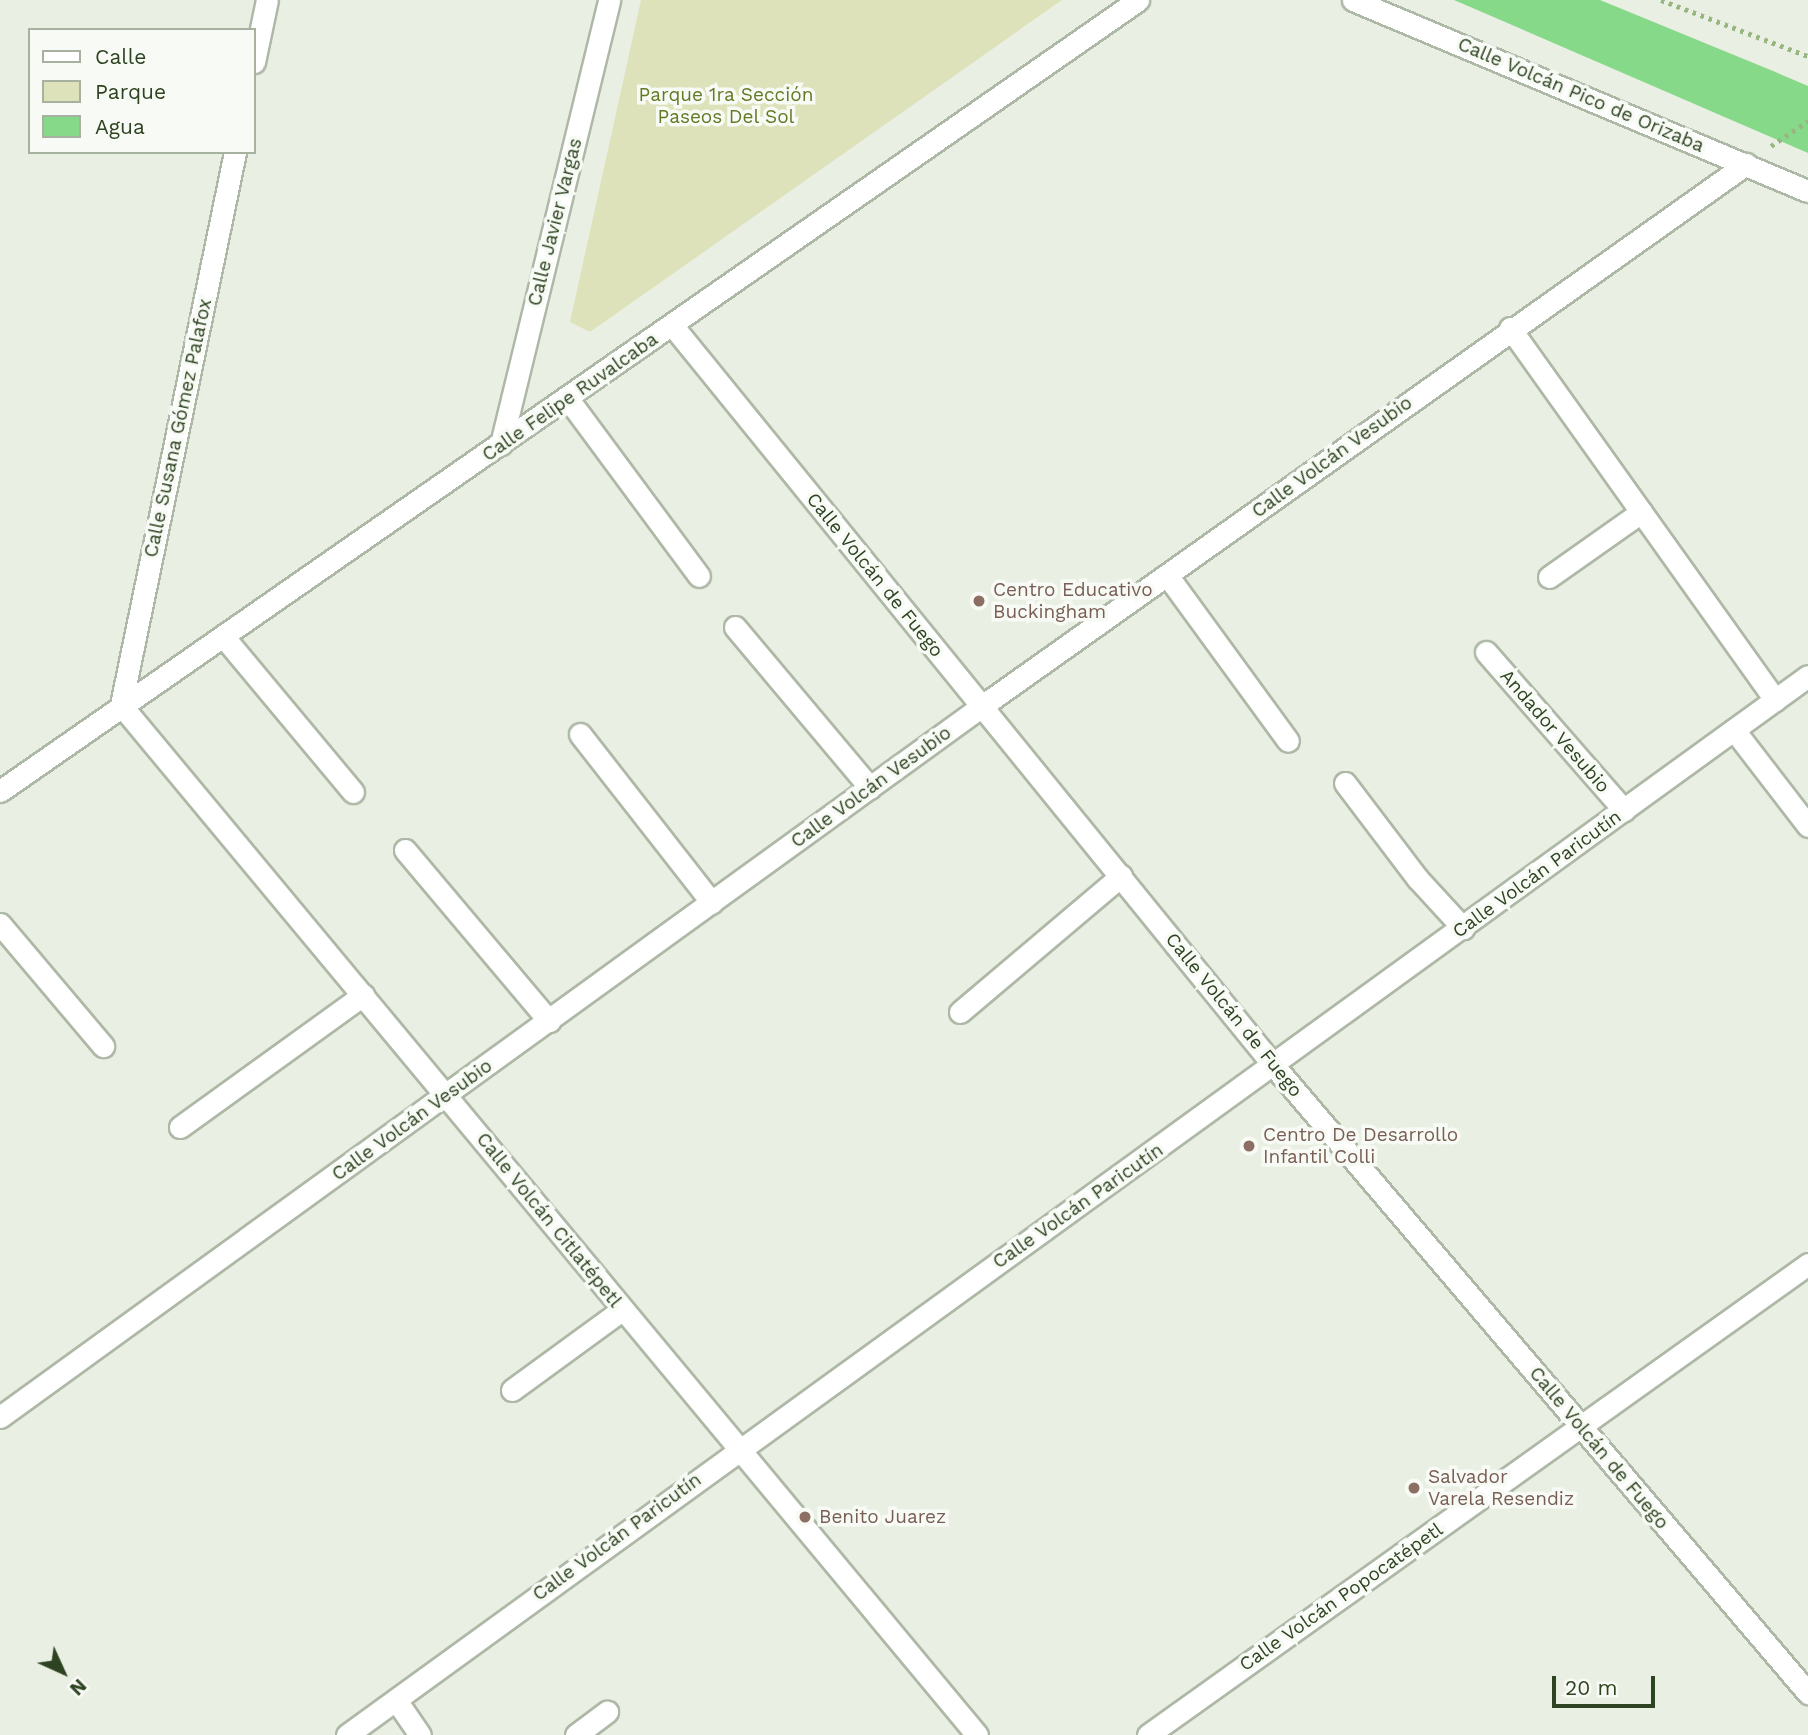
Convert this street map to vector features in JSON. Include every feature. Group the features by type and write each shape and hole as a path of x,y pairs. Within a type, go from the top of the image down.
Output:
{"street":[{"path":"256,52 267,0"},
{"name":"Calle Javier Vargas","path":"501,444 609,0"},
{"name":"Calle Felipe Ruvalcaba","path":"0,791 568,399 1138,0"},
{"name":"Calle Volcán Pico de Orizaba","path":"1353,0 1754,159 1808,191"},
{"name":"Calle Susana Gómez Palafox","path":"121,705 235,154"},
{"name":"Calle Volcán Vesubio","path":"0,1417 982,706 1510,328 1754,159"},
{"name":"Calle Volcán de Fuego","path":"672,326 1274,1066 1808,1693"},
{"path":"1510,328 1775,700"},
{"path":"568,399 699,576"},
{"path":"1549,577 1641,512"},
{"path":"1167,575 1288,741"},
{"path":"735,627 870,788"},
{"path":"223,636 353,792"},
{"name":"Andador Vesubio","path":"1486,652 1625,810"},
{"name":"Calle Volcán Paricutín","path":"347,1735 738,1448 1274,1066 1808,676"},
{"name":"Calle Volcán Citlatépetl","path":"121,705 977,1735"},
{"path":"1734,730 1808,826"},
{"path":"580,734 712,903"},
{"path":"1345,783 1418,879 1463,928"},
{"path":"405,850 549,1021"},
{"path":"960,1012 1121,876"},
{"path":"0,924 103,1046"},
{"path":"180,1127 363,995"},
{"name":"Calle Volcán Popocatépetl","path":"1148,1735 1808,1264"},
{"path":"512,1390 623,1309"},
{"path":"396,1700 420,1735"},
{"path":"576,1735 607,1712"}],"path":[{"path":"1661,0 1808,55"},
{"path":"1754,159 1808,121"}],"green space":[{"name":"Parque 1ra Sección Paseos Del Sol","path":"641,0 1062,0 590,332 570,322"}],"water":[{"path":"1454,0 1600,0 1808,86 1808,153"}],"place":[{"name":"Centro Educativo Buckingham","path":"979,601"},
{"name":"Centro De Desarrollo Infantil Colli","path":"1249,1146"},
{"name":"Salvador Varela Resendiz","path":"1414,1488"},
{"name":"Benito Juarez","path":"805,1517"}]}
